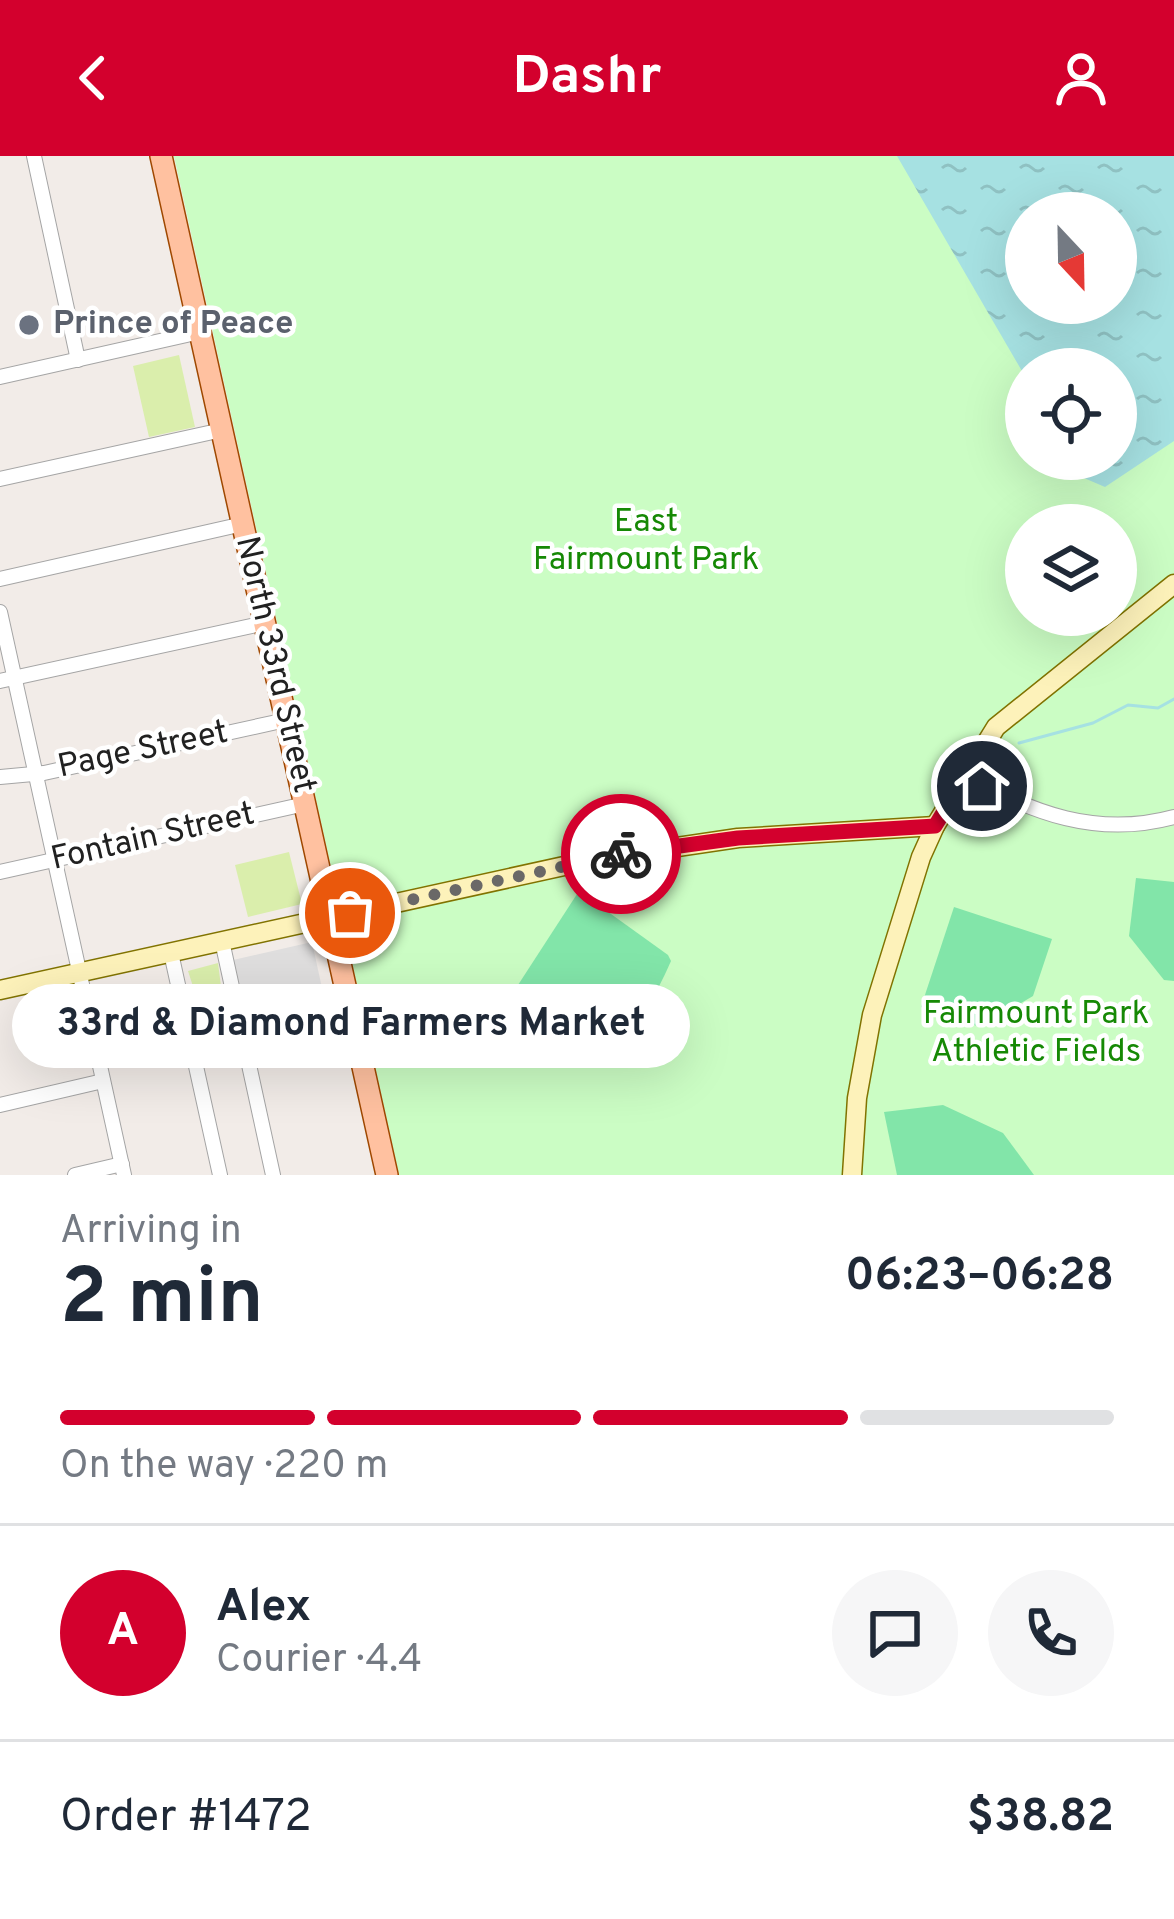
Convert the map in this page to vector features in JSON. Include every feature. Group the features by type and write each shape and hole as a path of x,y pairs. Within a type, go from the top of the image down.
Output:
{"main road":[{"name":"North 33rd Street","path":"161,156 387,1175"}],"street":[{"path":"34,156 78,360"},
{"path":"0,377 200,332"},
{"path":"0,479 222,430"},
{"path":"0,579 243,524"},
{"path":"852,1175 857,1098 872,1015 935,826 996,727 1174,584"},
{"path":"0,613 7,679 35,772 123,1170 74,1175"},
{"path":"7,679 265,622"},
{"name":"Page Street","path":"0,777 286,720"},
{"path":"966,776 1033,810 1094,825 1126,827 1174,817"},
{"name":"Fontain Street","path":"0,872 305,804"},
{"path":"0,990 596,859 773,835 935,826"},
{"path":"222,941 273,1175"},
{"path":"171,953 220,1175"},
{"path":"0,1105 103,1081"}],"shaded area":[{"path":"312,942 327,1011 248,1028 233,960"}],"green space":[{"name":"East Fairmount Park","path":"174,156 1174,156 1174,1175 399,1175"},
{"path":"179,355 195,427 149,437 133,366"},
{"path":"289,852 302,904 248,917 235,865"},
{"path":"1136,878 1174,882 1174,981 1164,980 1129,936"},
{"path":"579,891 671,961 639,1019 611,1044 595,1041 520,992 518,985"},
{"path":"954,907 1052,939 1033,996 980,1027 921,1007"},
{"path":"218,963 223,1002 232,1019 198,1027 195,1016 200,1008 188,971"},
{"path":"943,1105 1003,1133 1034,1175 897,1175 884,1112"}],"water":[{"path":"897,156 1174,156 1174,441 1137,466 1137,348 1009,348"},
{"path":"1089,480 1116,480 1105,487"}],"waterway":[{"path":"1019,743 1093,723 1128,705 1158,708 1174,699"}],"way so far":[{"path":"350,913 621,854"}],"place":[{"name":"Prince of Peace","path":"29,325"},
{"name":"33rd & Diamond Farmers Market","path":"350,913"}],"route":[{"path":"621,854 738,838 935,826 966,776 982,786"}],"park label":[{"name":"Fairmount Park Athletic Fields","path":"1036,1034"}]}
